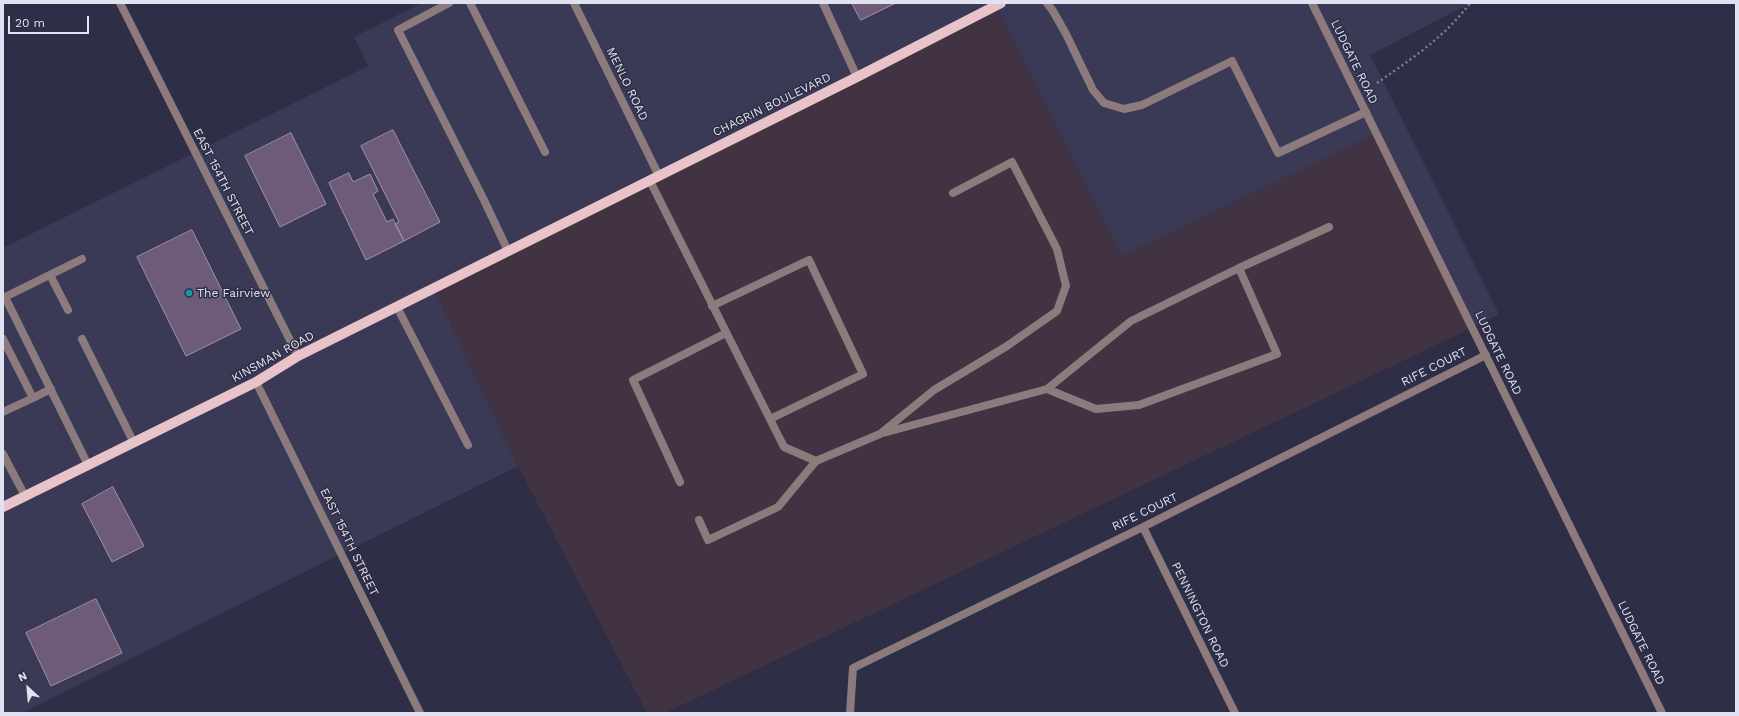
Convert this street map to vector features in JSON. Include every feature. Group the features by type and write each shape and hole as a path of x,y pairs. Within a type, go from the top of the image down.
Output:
{"main road":[{"name":"CHAGRIN BOULEVARD","path":"554,228 858,77 1001,3"},
{"name":"KINSMAN ROAD","path":"3,507 256,382 298,356 554,228"}],"street":[{"name":"EAST 154TH STREET","path":"120,3 298,356"},
{"path":"449,3 398,30 484,200 508,251"},
{"path":"470,3 545,152"},
{"name":"MENLO ROAD","path":"574,3 659,176"},
{"path":"823,3 858,77"},
{"path":"1047,3 1066,34 1093,90 1104,103 1124,109 1142,104 1232,61 1278,153 1366,112"},
{"name":"LUDGATE ROAD","path":"1312,3 1662,713"},
{"path":"880,434 934,390 1007,346 1057,311 1066,286 1057,249 1012,162 953,193"},
{"path":"650,181 784,447 816,461"},
{"path":"699,520 708,540 778,507 816,461 880,434 1047,389 1131,321 1239,268 1328,227"},
{"path":"82,259 5,297 88,465"},
{"path":"712,306 809,260 863,374 770,419"},
{"path":"1047,389 1096,409 1139,405 1277,354 1239,268"},
{"path":"50,275 68,310"},
{"path":"397,306 468,445"},
{"path":"680,482 633,380 726,333"},
{"path":"82,338 134,443"},
{"path":"3,339 33,398"},
{"name":"RIFE COURT","path":"850,713 853,668 1143,527 1486,355"},
{"name":"EAST 154TH STREET","path":"256,382 420,713"},
{"path":"3,412 51,389"},
{"path":"3,454 25,496"},
{"name":"PENNINGTON ROAD","path":"1143,527 1235,713"}],"path":[{"path":"1377,83 1419,53 1461,15 1470,3"}],"shaded area":[{"path":"422,3 1471,3 1370,55 1499,314 1472,328 1376,134 1122,256 996,6 434,289 518,466 22,713 3,713 3,248 368,66 354,37"},
{"path":"996,6 1122,256 1376,134 1472,328 665,713 647,713 518,466 434,289"}],"building":[{"path":"852,3 896,3 861,20"},
{"path":"393,130 440,222 404,241 395,224 399,222 361,146"},
{"path":"291,133 326,204 280,227 245,156"},
{"path":"349,173 353,182 370,174 378,191 373,194 387,222 393,219 404,241 366,260 329,183"},
{"name":"The Fairview","path":"192,230 241,329 186,356 137,257"},
{"path":"113,487 144,546 112,562 82,504"},
{"path":"96,599 122,653 51,686 26,633"}],"place":[{"name":"The Fairview","path":"189,293"}]}
